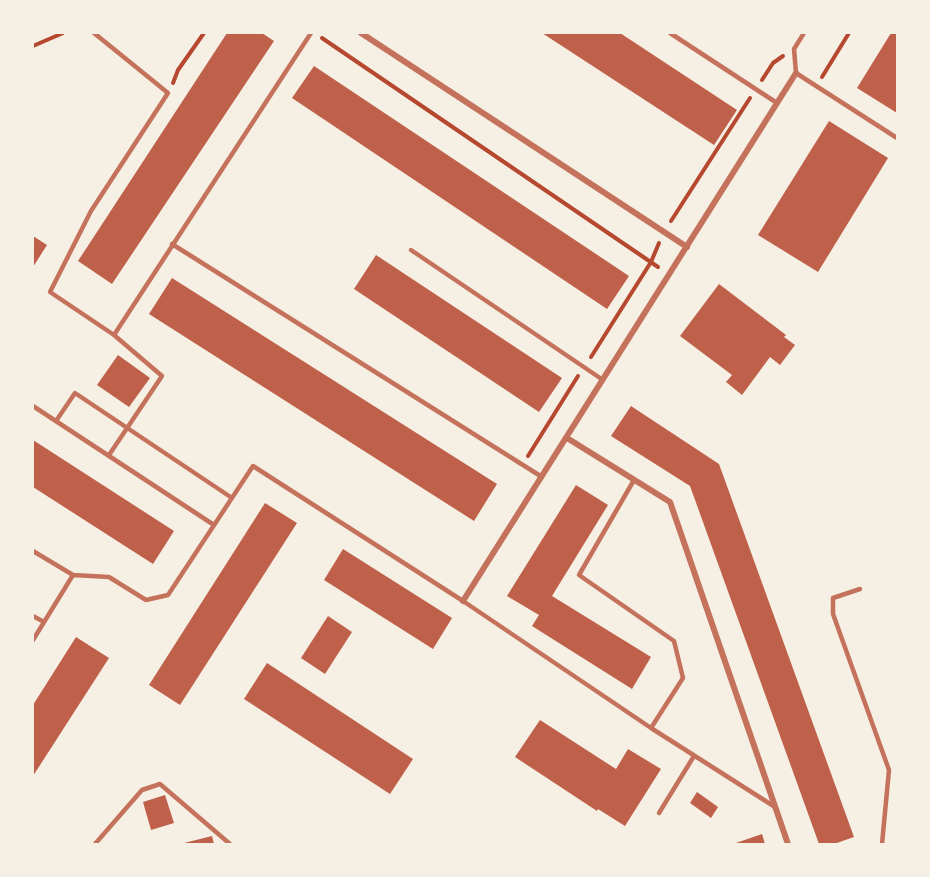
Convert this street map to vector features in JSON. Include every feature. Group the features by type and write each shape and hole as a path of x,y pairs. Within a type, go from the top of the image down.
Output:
{"street":[{"path":"361,33 687,247"},
{"path":"463,601 796,73"},
{"path":"567,438 670,502 788,844"}],"lane":[{"path":"94,33 168,93 91,211 50,292 114,335 162,376 109,455"},
{"path":"114,335 312,33"},
{"path":"670,33 777,103"},
{"path":"804,33 794,49 796,73 897,138"},
{"path":"172,244 542,477"},
{"path":"411,250 603,380"},
{"path":"56,421 75,393 232,498"},
{"path":"33,406 214,525"},
{"path":"33,551 73,575 109,577 146,600 168,595 253,466 463,601 651,728 775,807"},
{"path":"634,480 579,575 674,641 683,678 651,728"},
{"path":"33,640 73,575"},
{"path":"860,589 833,598 833,614 890,770 882,844"},
{"path":"33,616 44,622"},
{"path":"659,813 694,756"},
{"path":"95,844 142,790 160,784 230,844"}],"path":[{"path":"33,46 63,33"},
{"path":"168,93 178,70 204,33"},
{"path":"312,33 669,275"},
{"path":"817,86 849,33"},
{"path":"523,465 651,262 664,232 756,89 773,63 794,49"}],"building":[{"path":"227,33 262,33 274,41 112,284 78,261"},
{"path":"542,33 620,33 737,110 714,145"},
{"path":"891,33 897,33 897,113 857,88"},
{"path":"314,66 629,276 607,309 292,98"},
{"path":"829,121 888,158 818,272 758,235"},
{"path":"33,236 47,245 33,267"},
{"path":"376,255 562,378 539,412 354,289"},
{"path":"172,278 497,484 474,521 149,314"},
{"path":"719,284 786,335 784,337 795,345 780,365 770,357 742,395 726,382 732,375 680,336"},
{"path":"118,355 150,378 129,407 97,385"},
{"path":"631,406 719,464 854,837 834,844 819,844 690,486 611,436"},
{"path":"33,440 174,531 153,564 33,487"},
{"path":"576,485 608,505 552,596 651,657 632,689 532,626 539,615 507,596"},
{"path":"265,503 297,523 180,705 149,685"},
{"path":"343,549 452,618 433,649 324,580"},
{"path":"328,616 352,632 325,674 301,658"},
{"path":"76,637 109,658 33,776 33,705"},
{"path":"267,663 413,759 390,794 244,699"},
{"path":"540,720 616,769 628,749 661,769 625,826 598,809 597,811 515,757"},
{"path":"697,792 718,807 711,818 690,803"},
{"path":"165,795 174,823 151,830 143,802"},
{"path":"762,834 765,844 733,844"},
{"path":"212,836 214,844 184,844 184,843"}]}
